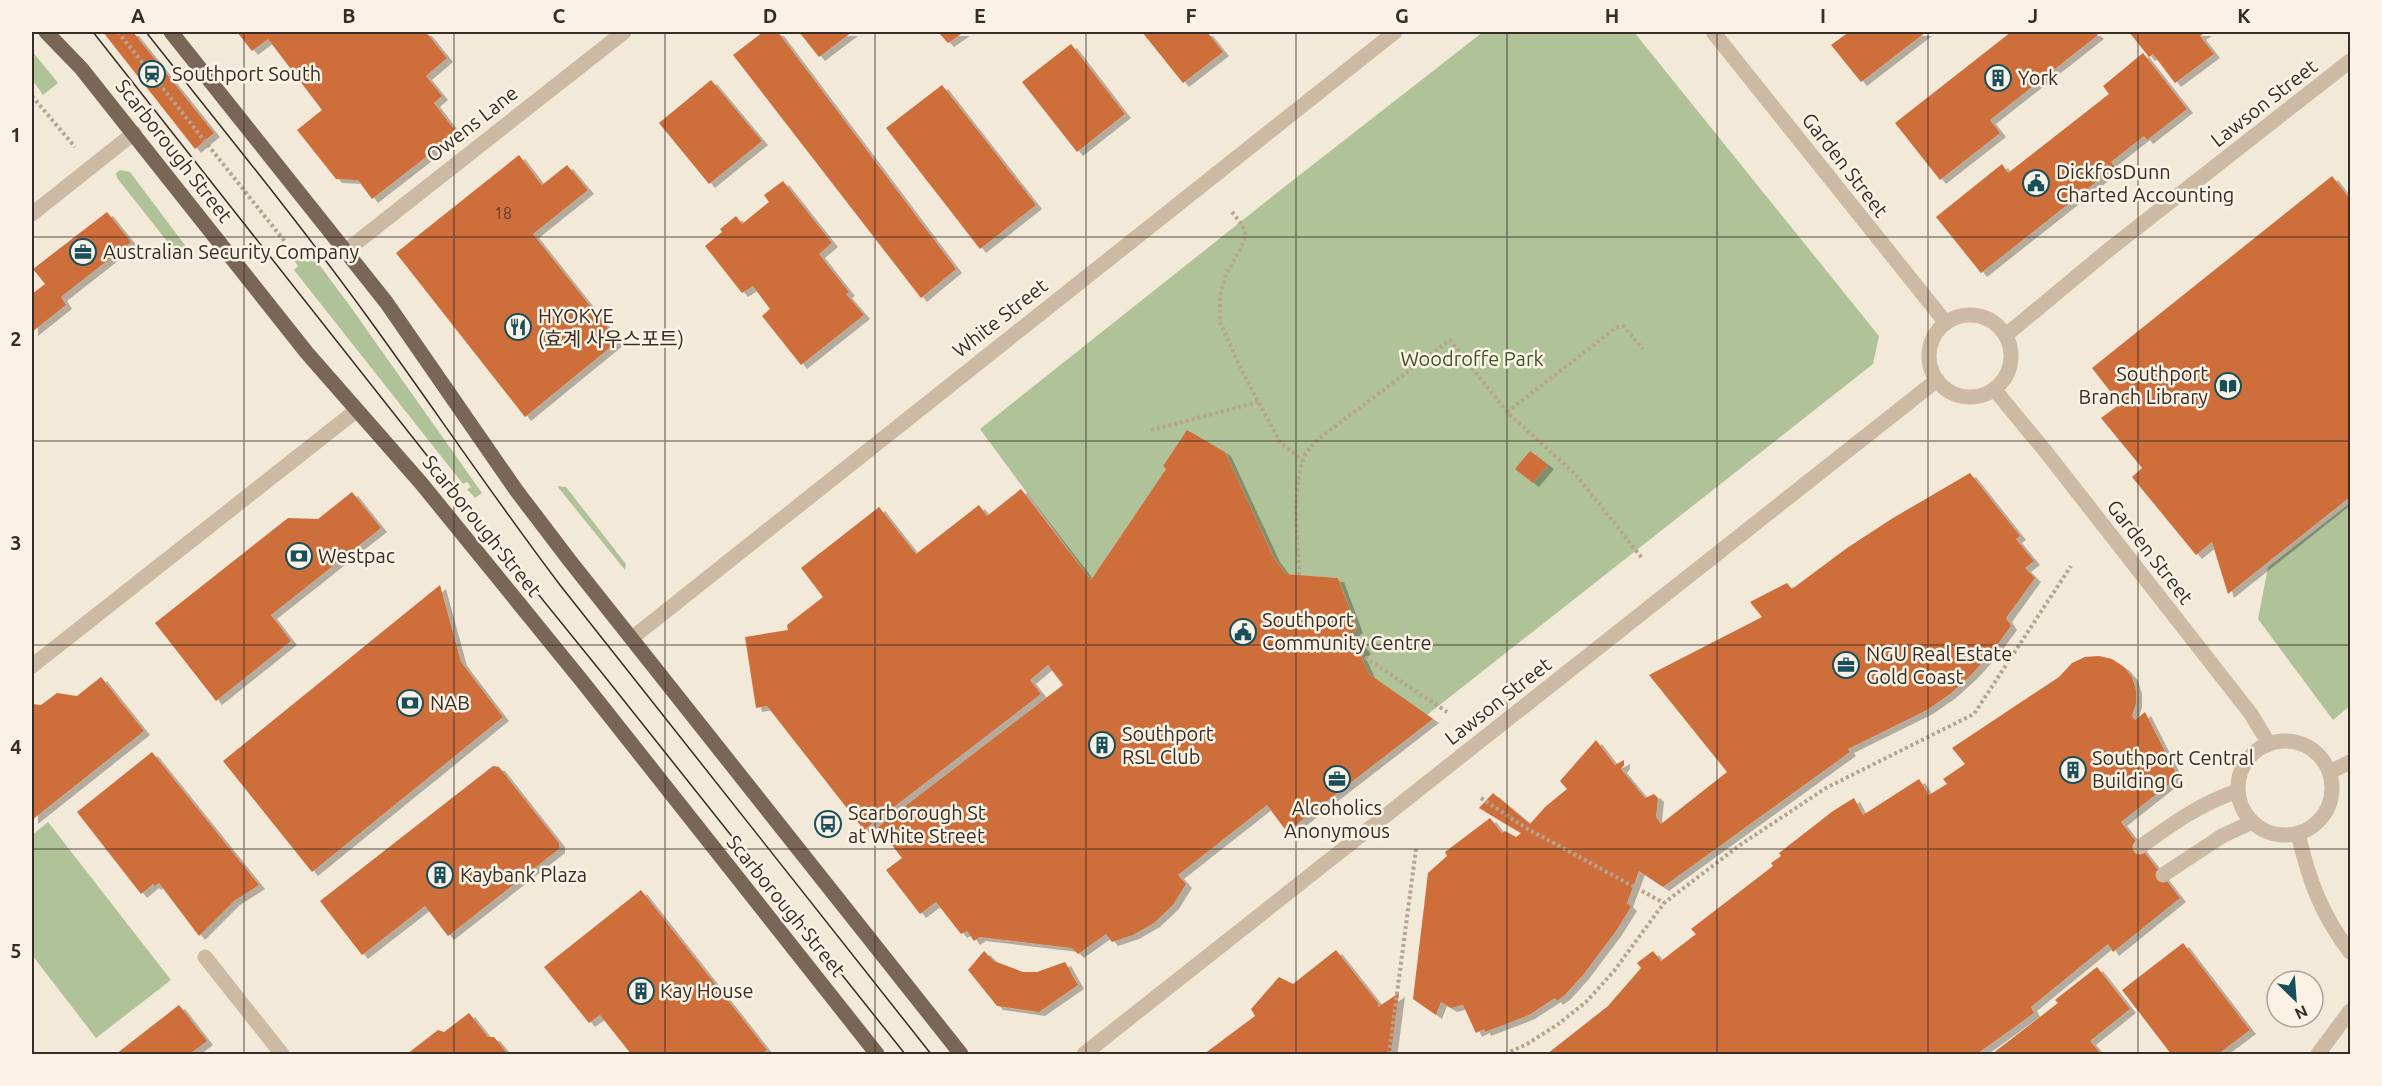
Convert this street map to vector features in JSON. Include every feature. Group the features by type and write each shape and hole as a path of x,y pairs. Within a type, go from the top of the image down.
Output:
{"main road":[{"name":"Scarborough Street","path":"46,32 81,68 307,353 421,483 582,681 877,1054"},
{"path":"171,32 386,302 516,490 961,1054"}],"street":[{"name":"Owens Lane","path":"346,250 624,32"},
{"name":"White Street","path":"632,638 1395,32"},
{"name":"Garden Street","path":"1713,32 1946,323"},
{"name":"Lawson Street","path":"2006,335 2106,252 2350,61"},
{"path":"32,214 134,133"},
{"path":"1972,314 1985,317 1997,324 2006,335 2011,346 2010,364 2003,381 1994,389 1982,395 1964,396 1946,389 1937,380 1931,369 1929,356 1931,343 1946,323 1958,316 1972,314"},
{"name":"Lawson Street","path":"1084,1054 1937,380"},
{"name":"Garden Street","path":"1994,389 2251,714 2269,744"},
{"path":"32,666 357,410"},
{"path":"2291,742 2312,749 2323,759 2330,772 2333,787 2330,802 2323,817 2312,827 2298,834 2273,834 2261,829 2244,813 2238,791 2240,776 2246,763 2256,752 2269,744 2291,742"},
{"path":"2330,772 2350,762"},
{"path":"2140,847 2204,804 2238,791"},
{"path":"2163,875 2207,845 2252,822"},
{"path":"2298,834 2310,880 2320,905 2350,952"},
{"path":"205,957 282,1054"},
{"path":"2318,1054 2350,1011"}],"path":[{"path":"118,32 286,243"},
{"path":"32,96 91,166"},
{"path":"1232,212 1243,226 1246,236 1226,274 1220,296 1221,322 1241,369 1280,442 1304,462"},
{"path":"1507,412 1617,327 1623,326 1643,349"},
{"path":"1299,575 1296,495 1304,457 1326,433 1450,340 1507,412 1576,475 1642,558"},
{"path":"1151,430 1259,402"},
{"path":"1505,1054 1527,1044 1557,1025 1586,1002 1614,971 1664,903 1740,845 1826,788 1974,714 2071,566"},
{"path":"1360,654 1447,712"},
{"path":"1481,798 1526,828 1664,903"},
{"path":"1389,1054 1416,849"}],"green space":[{"name":"Woodroffe Park","path":"1483,32 1634,32 1879,336 1873,364 1427,715 1369,674 1360,654 1365,649 1352,633 1357,628 1338,578 1286,574 1274,558 1225,452 1187,431 1163,466 1166,469 1091,580 980,429"},
{"path":"32,51 58,83 43,95 32,79"},
{"path":"120,170 130,172 187,248 174,250 117,178 116,173"},
{"path":"306,247 482,493 475,498 467,489 471,487 467,482 463,484 294,270 298,266 292,258"},
{"path":"557,486 566,487 626,564 625,570"},
{"path":"2350,503 2350,706 2333,720 2258,619 2268,567"},
{"path":"48,822 171,980 96,1038 32,955 32,835"}],"building":[{"path":"103,32 133,32 214,133 195,149"},
{"path":"237,32 426,32 447,58 426,76 442,96 434,103 457,133 372,199 358,180 336,179 297,130 322,110 268,39 252,51"},
{"path":"763,32 778,32 956,269 921,298 733,55"},
{"path":"799,32 852,32 819,57"},
{"path":"938,32 964,32 948,43"},
{"path":"1142,32 1207,32 1223,52 1183,83"},
{"path":"1849,32 1926,32 1861,82 1831,45"},
{"name":"York","path":"2011,32 2095,32 2098,35 1990,120 2000,133 1940,180 1895,123"},
{"path":"2129,32 2206,32 2200,36 2214,54 2175,83 2153,54 2149,57"},
{"path":"1071,44 1125,114 1077,152 1022,82"},
{"path":"2143,53 2187,109 2147,140 2144,136 2111,162 2115,167 1981,273 1936,217 2002,164 2008,173 2109,94 2103,86"},
{"path":"711,80 762,141 709,184 659,123"},
{"path":"942,85 1036,205 980,249 886,128"},
{"path":"519,155 542,185 567,165 588,190 533,234 618,341 525,417 396,253"},
{"name":"Southport Branch Library","path":"2332,176 2350,199 2350,497 2228,594 2212,542 2196,555 2132,477 2142,468 2101,418 2120,404 2092,368"},
{"path":"783,181 832,243 819,254 849,292 846,294 864,315 801,365 762,316 770,309 753,286 742,293 705,246 736,216 742,224 769,202 764,195"},
{"path":"107,212 131,242 61,297 66,305 32,332 32,294 45,284 33,269"},
{"path":"1187,430 1225,452 1274,558 1286,574 1338,578 1357,629 1352,633 1365,650 1360,654 1369,674 1433,719 1287,832 1267,805 1178,875 1186,884 1173,905 1154,923 1133,935 1112,942 1106,934 1078,954 1072,948 980,937 974,941 967,931 961,934 936,902 920,914 886,870 902,858 878,827 1063,685 1048,665 1030,680 1041,694 864,830 767,706 756,708 745,637 788,630 787,625 823,597 801,568 879,507 916,554 979,505 987,516 1021,489 1091,580 1166,469 1163,466"},
{"path":"1530,451 1548,465 1533,483 1515,469"},
{"path":"1970,473 2020,536 2016,539 2034,561 2025,568 2035,578 2006,618 2011,626 1971,675 1927,710 1848,749 1850,752 1663,887 1639,871 1627,903 1631,907 1616,931 1583,975 1557,1001 1555,998 1529,1015 1485,1032 1484,1029 1476,1033 1463,1005 1451,1008 1441,1002 1436,1015 1413,999 1428,873 1447,856 1445,852 1490,818 1502,833 1505,831 1516,837 1521,833 1479,808 1493,793 1530,824 1545,807 1567,789 1560,781 1596,740 1615,765 1624,760 1621,769 1645,798 1654,794 1658,798 1656,817 1661,824 1727,772 1649,675 1762,617 1750,602 1787,583 1792,589 1847,548 1893,518"},
{"path":"352,492 381,528 271,615 291,641 216,701 155,623 288,518 318,519"},
{"path":"440,585 461,662 503,717 312,872 223,761"},
{"path":"2099,656 2112,659 2124,667 2132,677 2136,690 2136,703 2132,716 2135,720 2145,712 2178,777 2121,822 2180,898 2113,952 2108,944 2031,1007 2034,1013 1977,1054 1547,1054 1608,1006 1641,968 1637,963 1653,951 1661,961 1696,934 1691,929 1773,866 1771,863 1781,856 1779,853 1833,811 1854,798 1863,815 1919,779 1929,795 1947,784 1943,779 1965,764 1952,748 2059,677 2072,663 2085,657"},
{"path":"101,677 144,731 32,820 32,704 41,705 57,693 77,696"},
{"path":"152,752 259,885 234,901 199,936 159,883 155,886 153,884 141,894 77,812"},
{"name":"Kaybank Plaza","path":"493,766 499,767 559,843 559,849 448,936 425,906 362,955 320,901"},
{"name":"Kay House","path":"641,890 767,1050 762,1054 631,1054 600,1015 589,1023 544,967"},
{"path":"2183,943 2250,1030 2218,1054 2171,1054 2122,990"},
{"path":"1336,950 1378,1003 1378,1007 1399,993 1391,1054 1204,1054 1255,1016 1251,1009 1279,977 1293,984"},
{"path":"984,951 994,961 1023,972 1037,972 1065,962 1078,985 1039,1012 997,1006 968,970"},
{"path":"2097,967 2130,1009 2090,1041 2101,1054 1992,1054 2058,1003 2055,1000"},
{"path":"179,1005 207,1041 190,1054 116,1054"},
{"path":"469,1013 488,1037 494,1037 508,1054 407,1054 438,1030 444,1032"}],"tram line":[{"path":"93,32 466,505 905,1054"},
{"path":"146,32 342,282 560,585 931,1054"}],"place":[{"name":"Southport South","path":"152,74"},
{"name":"York","path":"1998,78"},
{"name":"DickfosDunn Charted Accounting","path":"2036,183"},
{"name":"Australian Security Company","path":"83,252"},
{"name":"HYOKYE (효계 사우스포트)","path":"518,327"},
{"name":"Southport Branch Library","path":"2228,386"},
{"name":"Westpac","path":"299,556"},
{"name":"Southport Community Centre","path":"1243,632"},
{"name":"NGU Real Estate Gold Coast","path":"1846,665"},
{"name":"NAB","path":"410,703"},
{"name":"Southport RSL Club","path":"1102,745"},
{"name":"Southport Central Building G","path":"2073,770"},
{"name":"Alcoholics Anonymous","path":"1337,779"},
{"name":"Scarborough St at White Street","path":"828,824"},
{"name":"Kaybank Plaza","path":"440,875"},
{"name":"Kay House","path":"641,991"}]}
